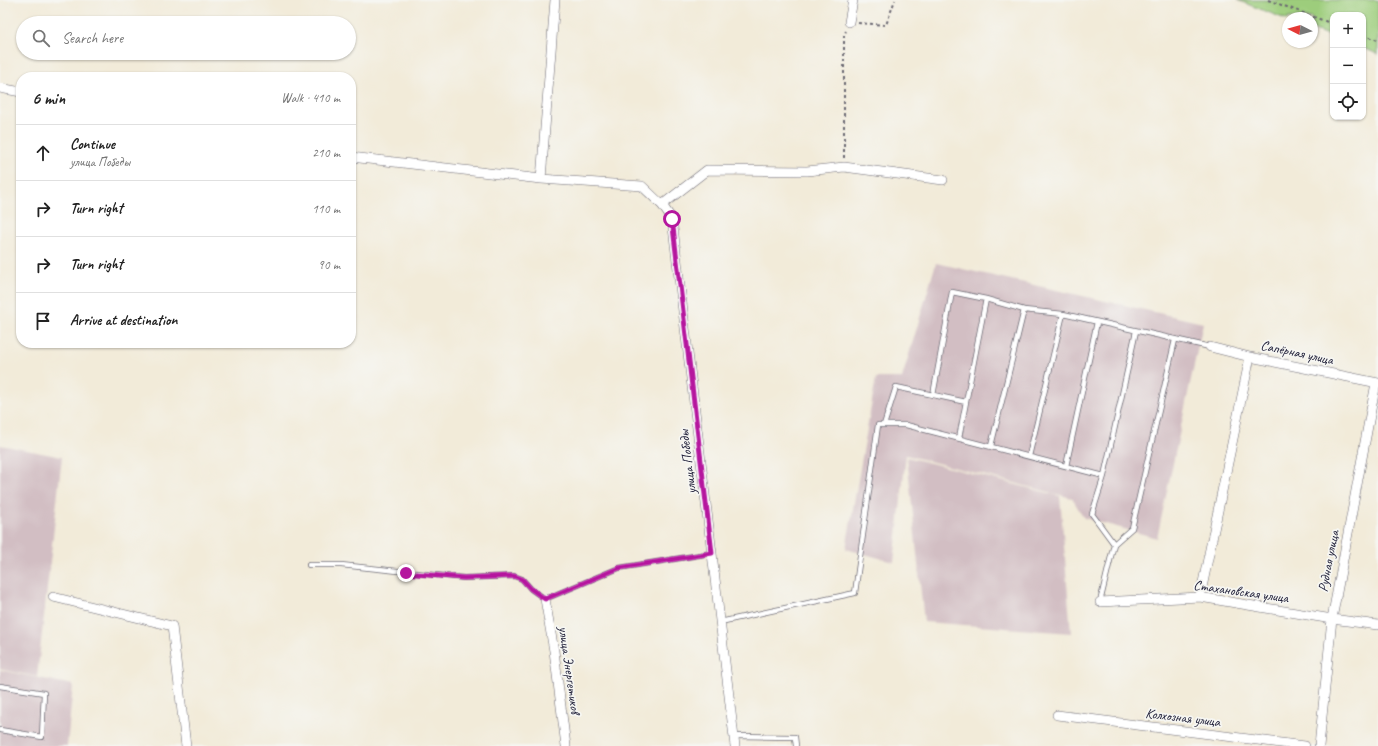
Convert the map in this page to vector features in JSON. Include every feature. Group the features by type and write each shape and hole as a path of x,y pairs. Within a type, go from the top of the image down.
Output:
{"street":[{"path":"356,158 541,179 556,0"},
{"path":"849,22 853,0"},
{"path":"0,88 16,91"},
{"path":"662,205 707,170 807,171 844,167 942,180"},
{"name":"улица Победы","path":"541,179 642,186 662,205 672,219 735,746"},
{"name":"Сапёрная улица","path":"1210,347 1250,357 1377,383"},
{"path":"1200,597 1250,357"},
{"name":"Рудная улица","path":"1319,746 1332,619 1377,383"},
{"name":"Стахановская улица","path":"1100,602 1200,597 1332,619 1378,625"},
{"path":"53,598 172,626 186,746"},
{"name":"улица Энергетиков","path":"545,599 566,746"},
{"name":"Колхозная улица","path":"1057,715 1305,746"}],"lane":[{"path":"933,395 952,292 986,298 1024,310 1063,314 1210,347"},
{"path":"959,438 986,298"},
{"path":"991,446 1024,310"},
{"path":"1029,456 1063,314"},
{"path":"1066,466 1097,322"},
{"path":"1114,544 1092,514 1104,476 1136,331"},
{"path":"1100,602 1114,544 1132,528 1175,340"},
{"path":"884,425 896,387 966,402"},
{"path":"720,622 855,593 878,425 906,425 1104,476"},
{"path":"309,565 341,565 464,578 514,576 522,579 531,589 545,599 619,568 712,553"},
{"path":"0,686 44,692 42,737 0,730"},
{"path":"734,736 795,736 796,746"}],"path":[{"path":"844,167 844,35 849,22 886,25 894,0"},
{"path":"1268,0 1330,23"},
{"path":"1366,36 1378,40"}],"shaded area":[{"path":"936,263 1203,323 1157,538 1084,518 1072,498 906,455 894,562 846,549 876,378 902,378"},
{"path":"0,445 62,457 37,677 0,669"},
{"path":"907,457 1060,496 1071,633 924,622"},
{"path":"0,670 73,685 67,746 0,746"}],"green space":[{"path":"1237,0 1378,0 1378,54 1366,49 1366,12 1330,12 1330,36 1318,31 1318,12 1282,12 1282,18"}],"route":[{"path":"406,573 464,578 514,576 522,579 531,589 545,599 619,568 712,553 672,219"}]}
